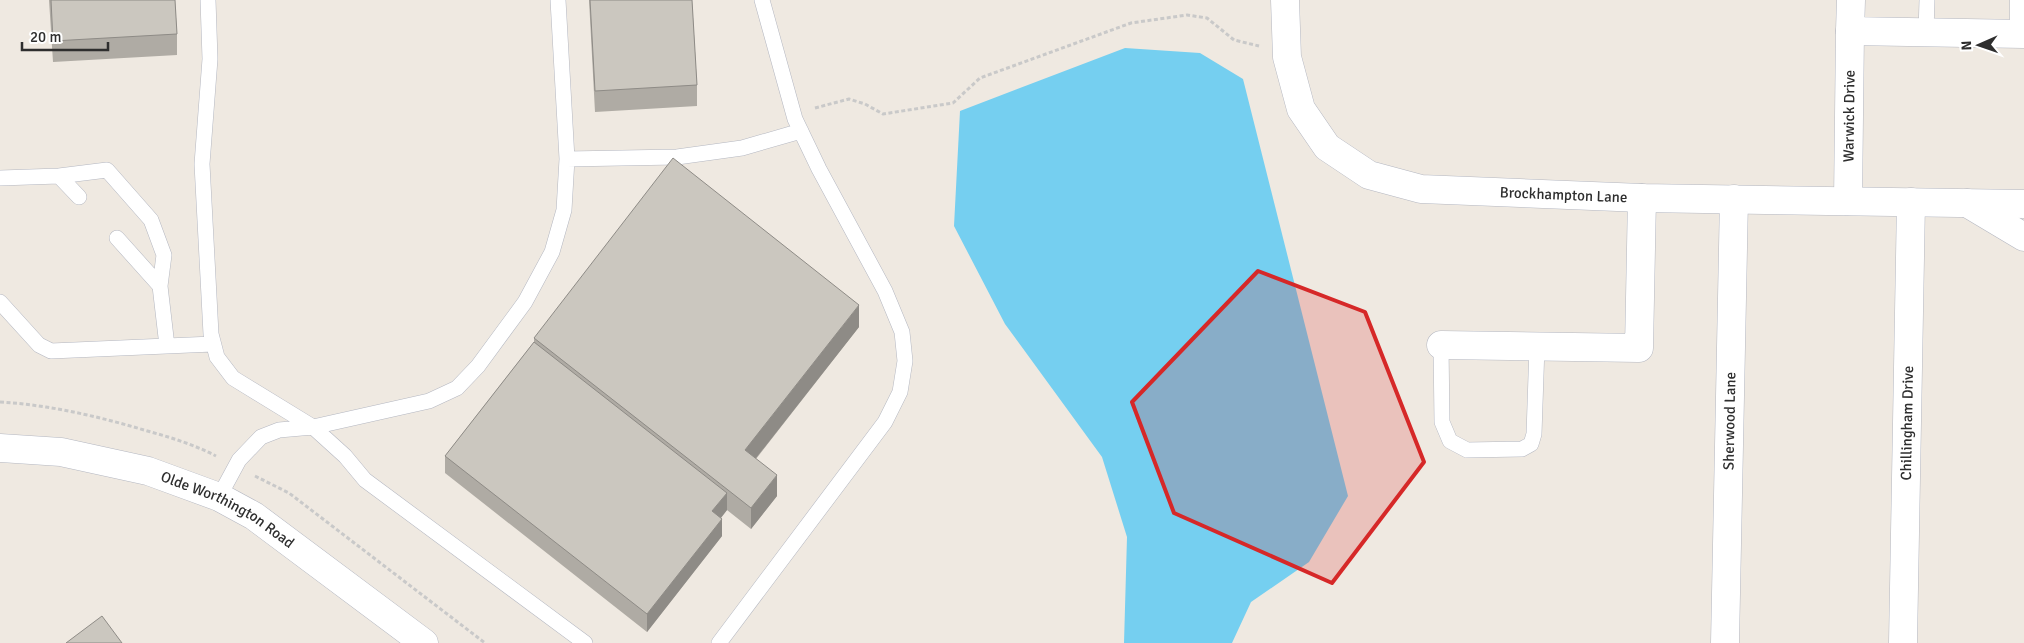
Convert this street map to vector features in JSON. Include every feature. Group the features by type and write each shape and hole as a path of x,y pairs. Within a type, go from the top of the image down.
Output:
{"street":[{"name":"Brockhampton Lane","path":"1285,0 1287,57 1302,108 1327,147 1369,174 1421,189 1642,198 2024,204"},
{"name":"Warwick Drive","path":"1848,201 1850,0"},
{"path":"1850,31 2024,34 2024,0"},
{"path":"1441,345 1639,348 1642,198"},
{"name":"Sherwood Lane","path":"1725,643 1734,199"},
{"name":"Chillingham Drive","path":"1903,643 1912,202"},
{"path":"1966,202 2024,237"},
{"name":"Olde Worthington Road","path":"0,448 61,452 148,471 219,497 254,516 424,643"}],"lane":[{"path":"208,0 210,59 202,164 213,344 217,358 233,378 313,427 345,456 365,480 585,643"},
{"path":"219,497 240,460 261,437 279,430 313,427 429,401 458,388 478,366 525,302 552,252 564,210 566,159 558,0"},
{"path":"720,643 885,422 900,392 905,361 902,332 885,291 819,169 801,131 794,113 762,0"},
{"path":"1926,32 1927,0"},
{"path":"566,159 677,157 742,148 801,131"},
{"path":"0,178 59,176 107,170 151,220 164,255 160,286 167,346"},
{"path":"59,176 79,197"},
{"path":"117,238 160,286"},
{"path":"0,302 39,345 51,351 213,344"},
{"path":"1441,345 1442,422 1450,441 1468,450 1522,449 1531,444 1534,434 1537,346"}],"path":[{"path":"794,113 850,99 865,104 883,114 953,103 980,78 1131,23 1188,15 1207,18 1234,40 1257,46 1287,40"}],"highlighted area":[{"path":"1258,271 1365,312 1424,462 1332,583 1174,513 1132,402"}],"water":[{"path":"1125,48 1200,53 1243,79 1348,496 1309,562 1251,602 1232,643 1124,643 1127,537 1102,457 1005,324 954,226 960,111"}],"building":[{"path":"51,0 175,0 177,34 53,41"},
{"path":"590,0 692,0 697,85 595,91"},
{"path":"673,158 859,305 745,450 777,475 751,508 534,338"},
{"path":"534,342 727,493 712,511 722,519 647,614 445,456"},
{"path":"102,616 122,643 66,643"}]}
